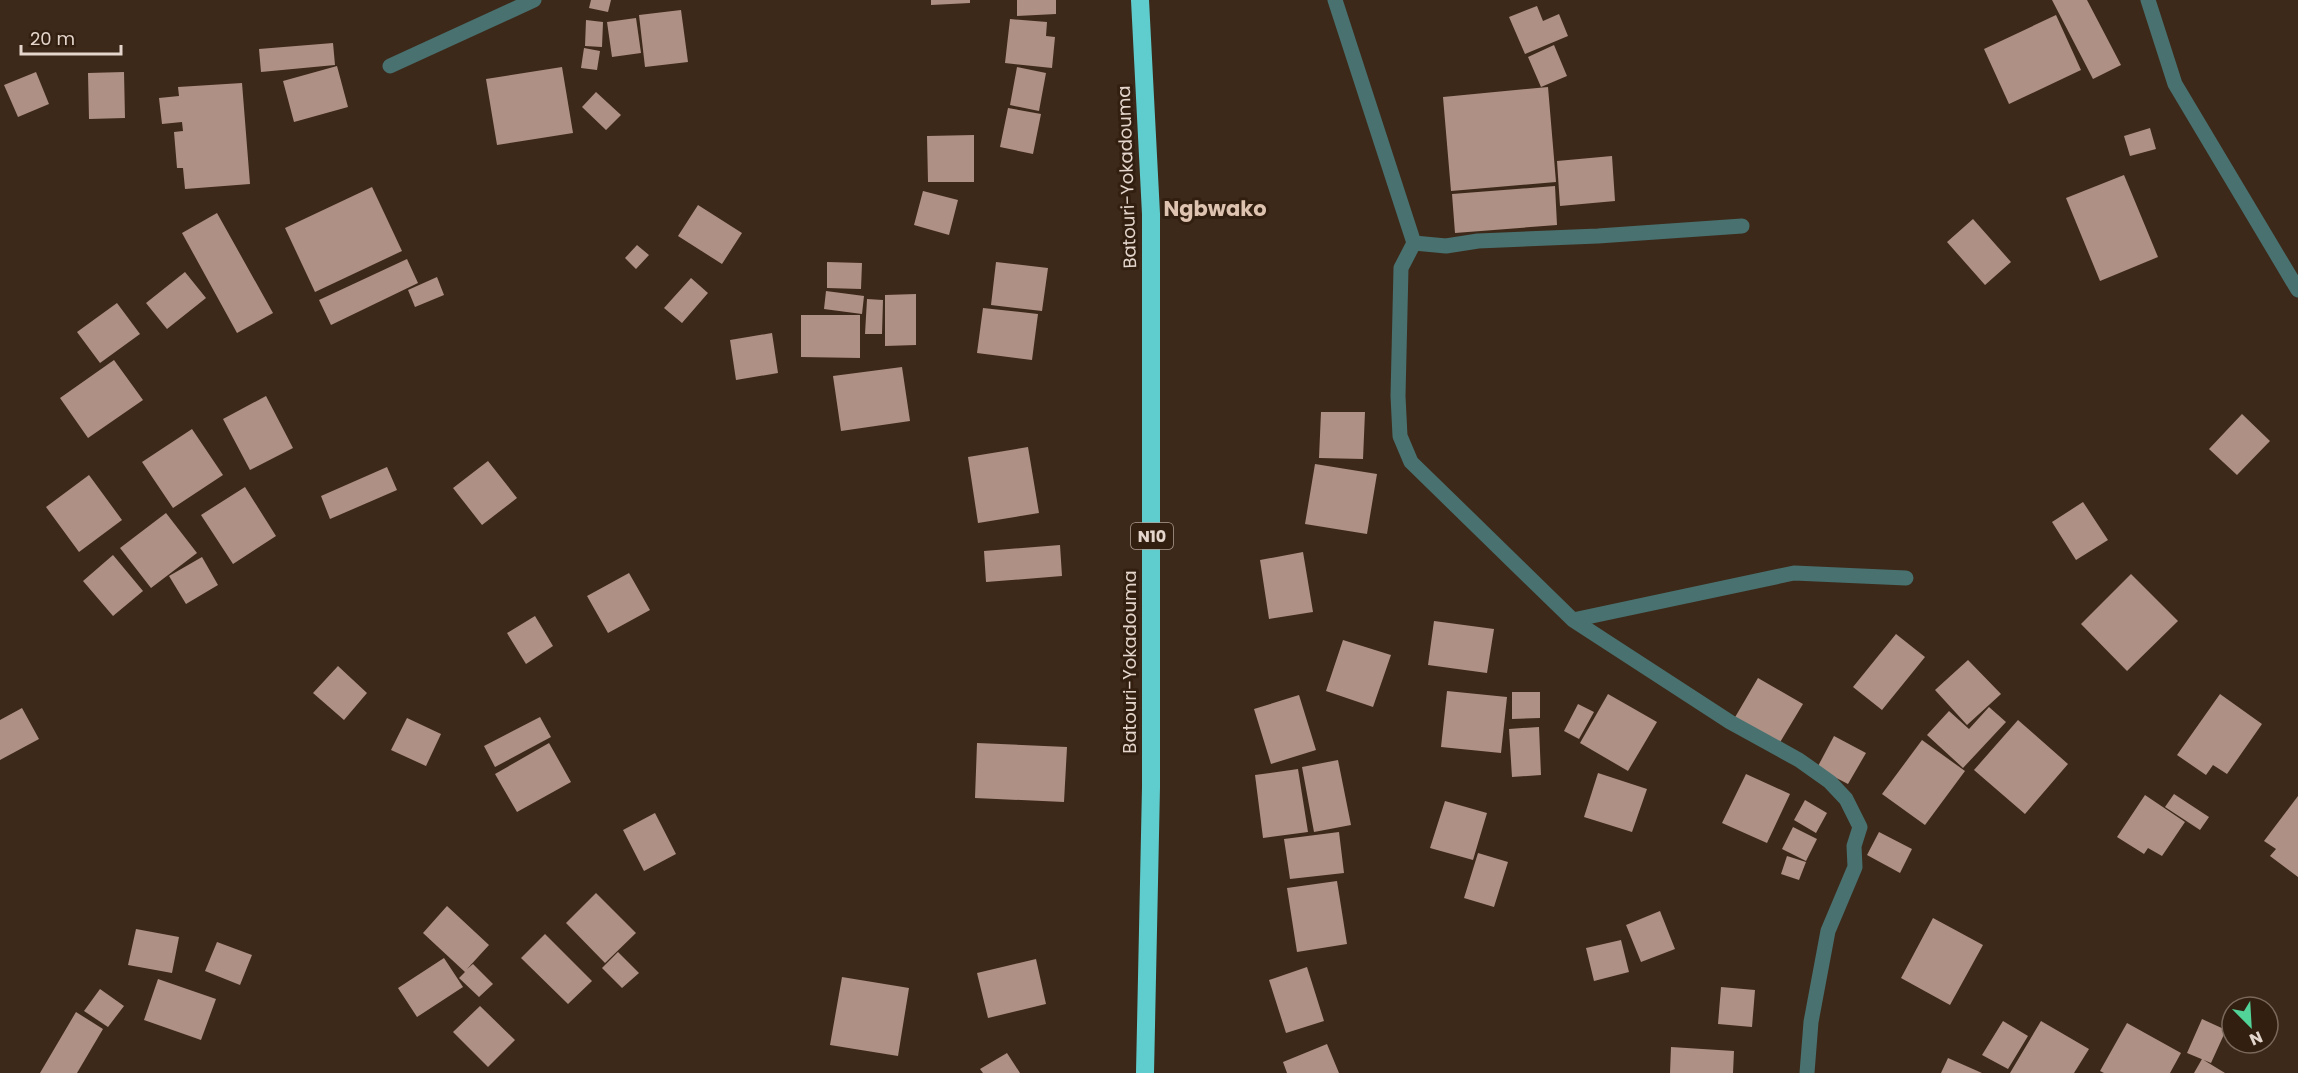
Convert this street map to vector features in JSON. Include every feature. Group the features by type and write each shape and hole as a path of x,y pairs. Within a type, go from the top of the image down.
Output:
{"highway":[{"name":"Batouri-Yokadouma","path":"1140,0 1152,214 1151,775 1145,1073"}],"street":[{"path":"390,66 534,0"},
{"path":"1335,0 1414,243 1401,268 1398,396 1400,436 1411,462 1573,620 1730,722 1798,760 1830,782 1846,799 1860,827 1854,846 1855,867 1828,931 1811,1023 1807,1073"},
{"path":"2148,0 2175,84 2298,290"},
{"path":"1414,243 1446,246 1478,241 1598,236 1742,226"},
{"path":"1573,620 1794,573 1906,578"}],"building":[{"path":"591,0 611,0 608,12 589,8"},
{"path":"931,0 970,0 970,3 931,5"},
{"path":"1017,0 1056,0 1056,14 1017,16"},
{"path":"2052,0 2087,0 2121,65 2093,79"},
{"path":"1537,6 1543,21 1559,14 1568,36 1525,54 1509,17"},
{"path":"681,10 688,62 645,67 639,15"},
{"path":"2056,15 2081,70 2009,104 1984,49"},
{"path":"636,18 641,53 612,57 607,22"},
{"path":"1010,19 1047,22 1046,36 1055,37 1052,68 1005,63"},
{"path":"586,20 603,22 602,47 585,46"},
{"path":"333,43 335,65 261,72 259,49"},
{"path":"1554,45 1567,76 1541,87 1528,57"},
{"path":"584,48 600,51 597,70 581,68"},
{"path":"337,66 348,107 294,122 283,81"},
{"path":"562,67 573,133 497,145 486,79"},
{"path":"1017,67 1046,73 1039,111 1010,105"},
{"path":"36,72 49,104 18,117 4,85"},
{"path":"124,72 125,118 89,119 88,73"},
{"path":"242,83 250,184 185,189 183,168 177,168 174,132 183,131 182,122 162,124 159,98 179,96 178,87"},
{"path":"1548,87 1556,182 1451,191 1443,97"},
{"path":"596,92 621,115 606,130 582,107"},
{"path":"1008,108 1041,114 1033,154 1000,147"},
{"path":"2150,128 2156,149 2130,156 2124,136"},
{"path":"974,135 974,182 928,182 927,136"},
{"path":"1612,156 1615,201 1560,206 1557,161"},
{"path":"2124,175 2158,257 2100,281 2066,198"},
{"path":"1555,186 1557,225 1455,233 1452,194"},
{"path":"372,187 402,251 315,292 285,228"},
{"path":"923,191 958,200 949,235 914,225"},
{"path":"698,205 742,233 722,264 678,236"},
{"path":"217,213 273,313 237,333 182,233"},
{"path":"1973,219 2011,262 1985,285 1947,242"},
{"path":"637,245 649,255 636,269 625,258"},
{"path":"407,259 418,283 331,325 319,300"},
{"path":"827,262 862,263 861,289 827,288"},
{"path":"996,262 1048,268 1042,311 991,305"},
{"path":"185,272 206,298 167,329 146,303"},
{"path":"437,277 444,295 415,307 408,290"},
{"path":"691,278 708,293 682,323 664,308"},
{"path":"826,291 864,296 862,314 824,309"},
{"path":"916,294 916,345 885,346 885,295"},
{"path":"867,299 883,300 882,334 865,334"},
{"path":"117,303 140,334 100,363 77,332"},
{"path":"983,308 1038,314 1032,360 977,353"},
{"path":"801,315 860,315 860,358 801,357"},
{"path":"772,333 778,373 736,380 730,340"},
{"path":"114,360 143,400 88,438 60,398"},
{"path":"902,367 910,421 841,431 833,376"},
{"path":"266,396 293,448 250,470 223,419"},
{"path":"1321,412 1365,412 1363,459 1319,458"},
{"path":"2242,414 2270,441 2237,475 2209,449"},
{"path":"192,429 223,475 173,508 142,462"},
{"path":"1028,447 1039,513 978,523 968,457"},
{"path":"488,461 517,498 482,525 453,488"},
{"path":"1315,464 1377,474 1367,534 1305,524"},
{"path":"387,467 397,490 330,519 321,496"},
{"path":"89,475 122,520 79,552 46,507"},
{"path":"245,487 276,536 233,564 201,515"},
{"path":"2083,502 2108,540 2076,560 2052,522"},
{"path":"166,513 197,553 151,588 120,548"},
{"path":"1060,545 1062,576 986,582 984,551"},
{"path":"1303,552 1313,612 1269,619 1260,560"},
{"path":"113,555 143,591 113,616 83,581"},
{"path":"202,557 218,585 186,604 169,576"},
{"path":"629,573 650,610 608,633 587,596"},
{"path":"2131,574 2178,621 2127,671 2081,624"},
{"path":"535,616 553,646 526,664 507,633"},
{"path":"1434,621 1494,629 1487,673 1428,665"},
{"path":"1896,634 1925,657 1882,710 1853,687"},
{"path":"1343,640 1391,655 1373,707 1326,691"},
{"path":"1968,660 2001,694 1967,725 1935,690"},
{"path":"338,666 367,693 344,720 313,693"},
{"path":"1758,678 1803,704 1779,744 1734,719"},
{"path":"1447,691 1507,697 1501,753 1441,747"},
{"path":"1512,692 1540,692 1540,718 1512,719"},
{"path":"1608,694 1657,722 1628,771 1580,743"},
{"path":"2220,694 2262,724 2227,774 2213,765 2206,775 2177,755"},
{"path":"1299,695 1316,750 1271,764 1254,709"},
{"path":"1578,704 1594,712 1579,739 1564,731"},
{"path":"1989,707 2006,722 1963,768 1927,735 1949,711 1969,729"},
{"path":"22,708 39,739 0,760 0,720"},
{"path":"540,717 551,737 495,767 484,746"},
{"path":"407,718 441,734 426,766 391,750"},
{"path":"2018,720 2068,764 2025,814 1974,770"},
{"path":"1539,727 1541,775 1512,777 1509,729"},
{"path":"1834,736 1866,753 1848,784 1817,768"},
{"path":"1922,740 1965,771 1925,825 1882,794"},
{"path":"549,743 571,782 517,812 495,774"},
{"path":"977,743 1067,747 1064,802 975,798"},
{"path":"1338,760 1351,825 1314,832 1302,767"},
{"path":"1298,769 1308,832 1263,838 1255,775"},
{"path":"1598,773 1647,789 1632,832 1584,817"},
{"path":"1746,774 1790,794 1767,843 1722,823"},
{"path":"2174,794 2209,817 2200,830 2165,807"},
{"path":"2145,795 2185,822 2162,856 2148,848 2144,854 2117,837"},
{"path":"2298,796 2298,877 2270,856 2276,849 2264,841"},
{"path":"1805,800 1827,813 1816,833 1794,820"},
{"path":"1445,801 1487,813 1473,860 1430,848"},
{"path":"655,813 676,854 644,871 623,830"},
{"path":"1793,827 1817,839 1806,861 1782,849"},
{"path":"1339,832 1344,873 1290,879 1284,839"},
{"path":"1879,832 1912,849 1900,873 1867,855"},
{"path":"1478,853 1508,862 1494,907 1464,898"},
{"path":"1787,856 1806,862 1799,880 1781,874"},
{"path":"1337,881 1347,944 1297,952 1287,888"},
{"path":"596,893 636,933 605,963 566,923"},
{"path":"447,906 489,945 467,969 473,964 493,984 479,997 459,978 465,972 423,933"},
{"path":"1660,911 1675,949 1641,962 1626,925"},
{"path":"1933,918 1983,945 1950,1005 1901,978"},
{"path":"136,929 179,937 172,973 128,965"},
{"path":"545,934 592,981 568,1004 521,958"},
{"path":"1621,940 1629,972 1594,981 1586,948"},
{"path":"217,942 252,955 240,985 205,971"},
{"path":"618,952 639,973 622,988 602,968"},
{"path":"444,958 463,987 417,1017 398,988"},
{"path":"1036,959 1046,1004 988,1018 977,973"},
{"path":"1307,967 1324,1021 1286,1033 1269,980"},
{"path":"842,977 909,988 898,1056 830,1045"},
{"path":"158,979 216,999 201,1040 144,1020"},
{"path":"1721,987 1755,990 1752,1027 1718,1024"},
{"path":"100,989 124,1006 108,1027 84,1011"},
{"path":"480,1006 515,1040 488,1067 453,1032"},
{"path":"76,1012 103,1029 77,1073 40,1073"},
{"path":"2202,1019 2220,1027 2220,1043 2211,1063 2187,1053"},
{"path":"2003,1021 2028,1036 2008,1069 1982,1055"},
{"path":"2041,1021 2089,1049 2074,1073 2010,1073"},
{"path":"2127,1023 2181,1053 2170,1073 2104,1073 2100,1071"},
{"path":"1327,1044 1339,1073 1287,1073 1283,1062"},
{"path":"1671,1047 1734,1051 1733,1073 1670,1073"},
{"path":"1007,1053 1020,1073 983,1073 980,1069"},
{"path":"1948,1058 1982,1073 1941,1073"},
{"path":"2202,1059 2225,1073 2194,1073"}],"district":[{"name":"Ngbwako","path":"1215,209"}]}
